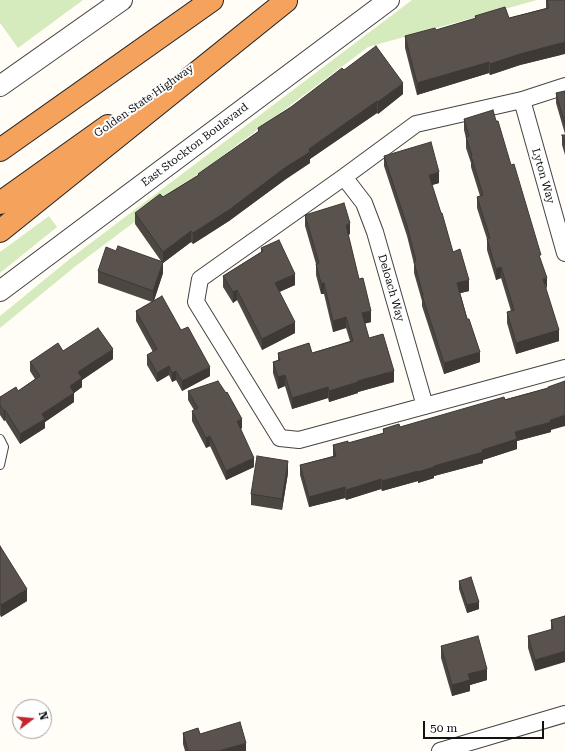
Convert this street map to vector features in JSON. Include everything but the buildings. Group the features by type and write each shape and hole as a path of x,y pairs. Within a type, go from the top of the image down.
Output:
{"highway":[{"path":"0,150 212,0"},
{"path":"0,231 287,0"},
{"name":"Golden State Highway","path":"0,203 287,0"}],"street":[{"path":"0,86 122,0"},
{"name":"East Stockton Boulevard","path":"0,291 389,0"},
{"path":"565,86 522,100 416,124 344,177 200,278 196,302 280,438 299,440 565,368"},
{"name":"Lyton Way","path":"522,100 565,252"},
{"name":"Deloach Way","path":"344,177 364,203 375,232 425,406"},
{"path":"440,751 565,714"}],"lane":[{"path":"0,439 4,447 0,465"}],"green space":[{"path":"0,0 83,0 18,48 0,23"},
{"path":"412,0 537,0 368,47 77,265 0,328 0,316 71,258"},
{"path":"49,216 57,227 0,273 0,252"}]}
